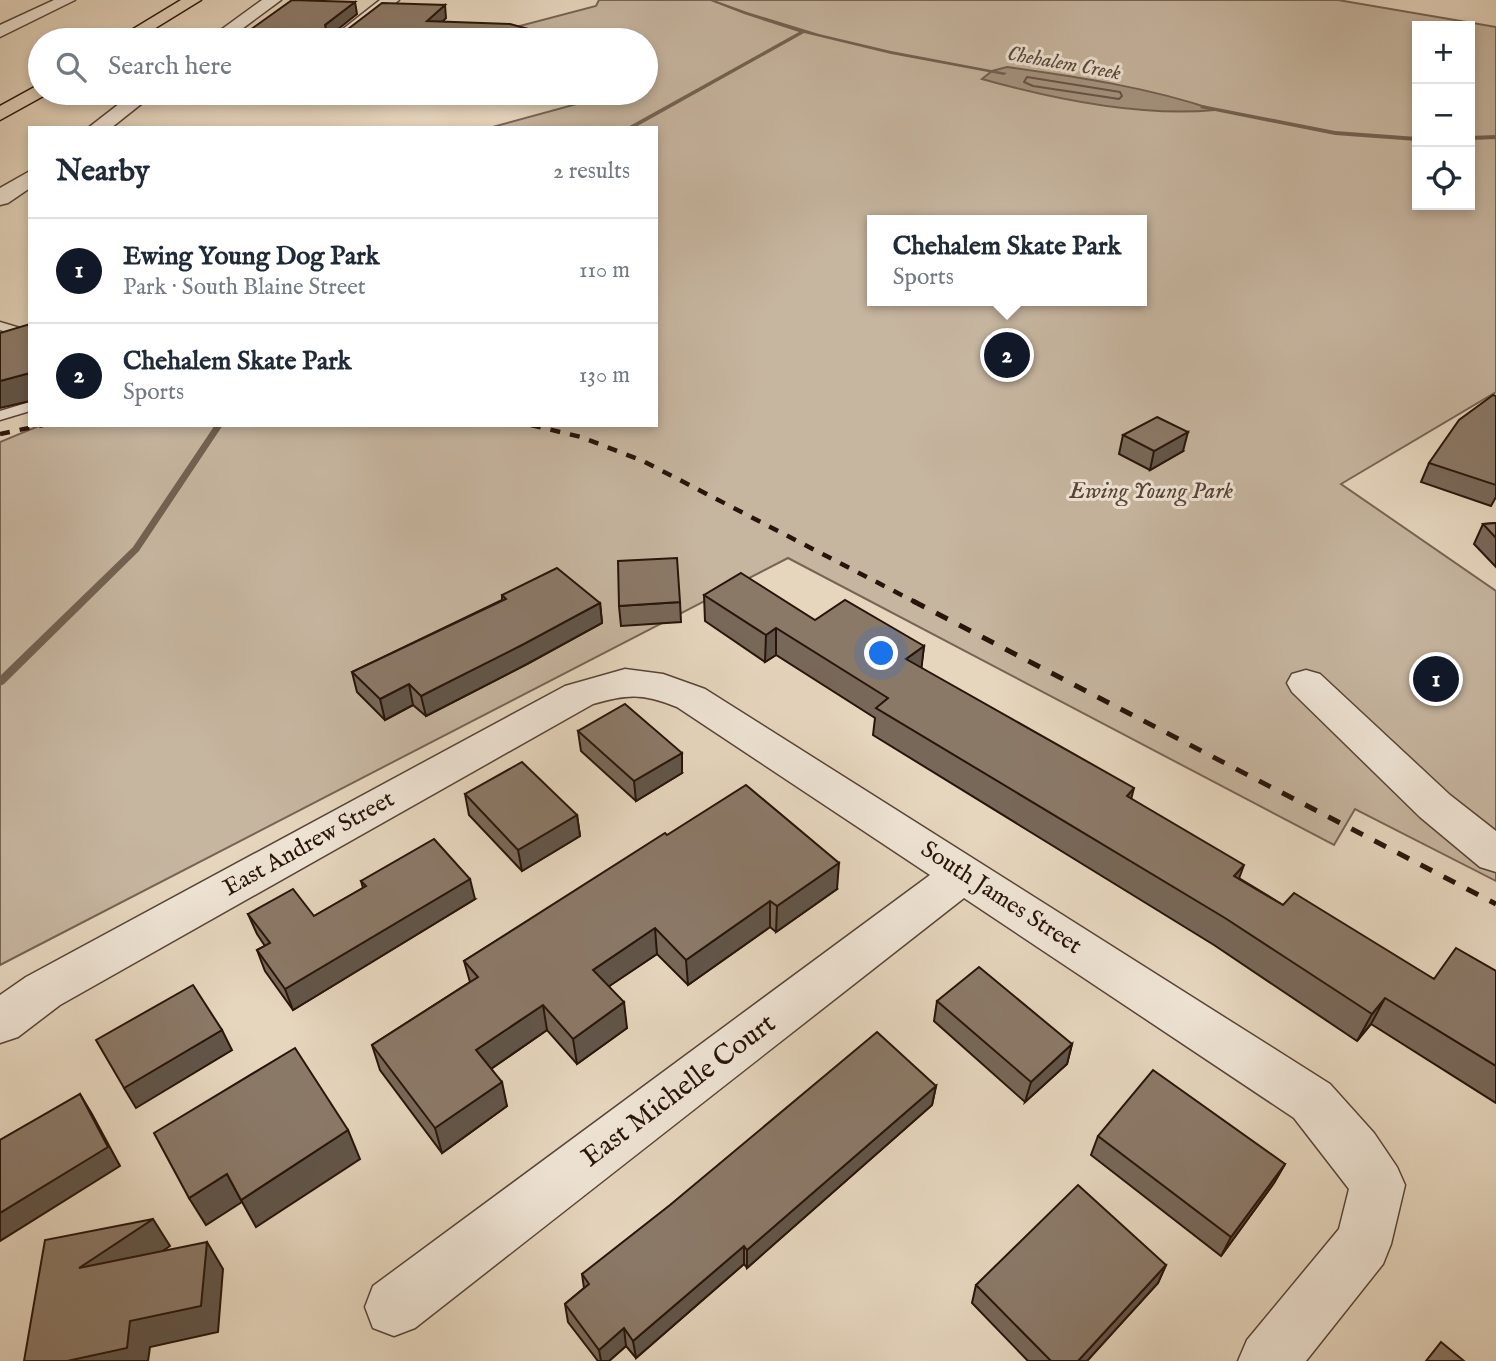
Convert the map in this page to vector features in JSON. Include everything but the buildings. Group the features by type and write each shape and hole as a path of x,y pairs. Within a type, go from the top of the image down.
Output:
{"highway":[{"path":"145,28 193,0"},
{"path":"0,114 28,97"}],"street":[{"path":"0,32 67,0"},
{"path":"233,28 273,0"},
{"path":"354,28 391,0"},
{"path":"101,126 129,105"},
{"path":"0,198 28,179"},
{"name":"South James Street","path":"625,682 663,687 691,698 1312,1101 1355,1151 1378,1185 1363,1244 1268,1361"},
{"name":"East Andrew Street","path":"0,1022 43,991 567,701 625,682"},
{"path":"1306,683 1435,806 1496,855"},
{"name":"East Michelle Court","path":"394,1307 964,874"}],"lane":[{"path":"0,326 28,335"},
{"path":"0,416 28,407"}],"green space":[{"name":"Ewing Young Park","path":"599,0 1338,0 1461,21 1412,21 1412,210 1475,210 1475,23 1496,27 1496,392 1341,484 1496,591 1496,881 1355,809 1334,845 788,558 0,965 0,442 36,427 658,427 658,126 496,126 573,105 658,105 658,28 512,28 596,6"}],"water":[{"path":"1007,67 1138,89 1215,110 1128,109 1038,93 982,79 992,71"}],"waterway":[{"name":"Chehalem Creek","path":"710,0 818,35 1004,73"},
{"path":"633,126 802,32"},
{"name":"Chehalem Creek","path":"1202,107 1335,133 1412,139"},
{"name":"Chehalem Creek","path":"1475,138 1496,137"},
{"path":"0,682 136,549 218,427"}],"railway":[{"path":"0,434 33,427"},
{"path":"539,427 581,437 643,461 917,603"},
{"path":"913,601 1496,904"}],"place":[{"name":"Chehalem Skate Park","path":"1007,355"},
{"name":"Ewing Young Dog Park","path":"1436,679"}]}
